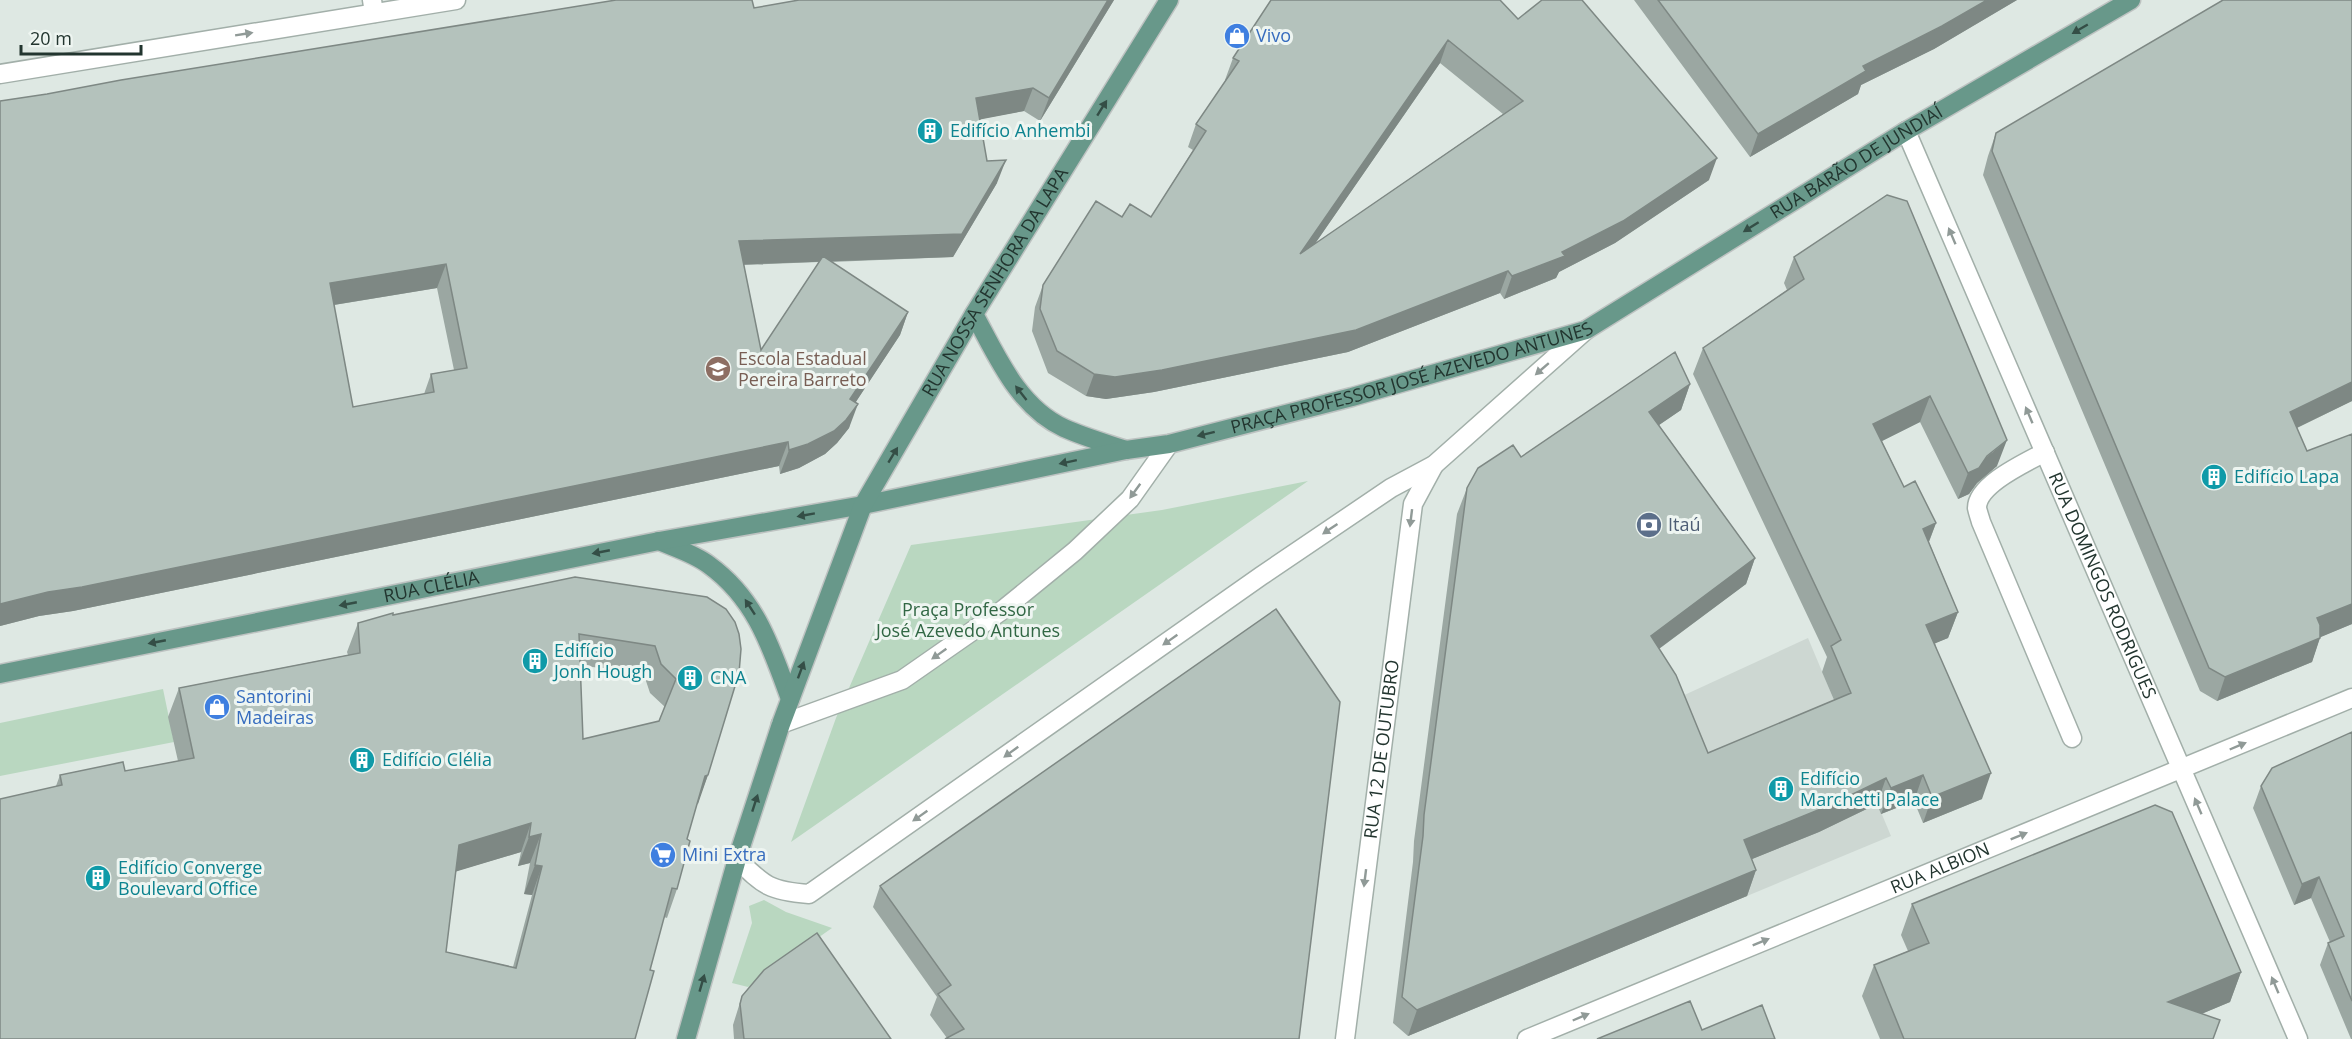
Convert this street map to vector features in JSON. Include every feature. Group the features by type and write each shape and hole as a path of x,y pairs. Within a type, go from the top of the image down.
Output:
{"main road":[{"name":"RUA NOSSA SENHORA DA LAPA","path":"863,506 974,314 1169,0"},
{"name":"RUA BARÃO DE JUNDIAÍ","path":"1586,330 1906,131 2131,0"},
{"path":"974,314 1006,373 1025,399 1040,413 1063,428 1126,450"},
{"name":"PRAÇA PROFESSOR JOSÉ AZEVEDO ANTUNES","path":"863,506 1126,450 1169,444 1352,397 1586,330"},
{"path":"686,1039 737,859 781,724 863,506"},
{"name":"RUA CLÉLIA","path":"0,674 658,541 863,506"},
{"path":"658,541 708,564 739,591 768,639 790,699"}],"street":[{"path":"0,74 373,6 456,0"},
{"name":"RUA DOMINGOS RODRIGUES","path":"1906,131 2298,1039"},
{"name":"PRAÇA PROFESSOR JOSÉ AZEVEDO ANTUNES","path":"737,859 758,880 781,892 809,894 1261,576 1391,488 1434,465 1586,330"},
{"path":"781,724 902,680 1004,609 1075,550 1122,506 1169,444"},
{"path":"2045,452 2000,477 1983,493 1977,507 1981,522 2072,738"},
{"name":"RUA 12 DE OUTUBRO","path":"1345,1039 1413,504 1434,465"},
{"name":"RUA ALBION","path":"1538,1037 2352,698"}],"shaded area":[{"path":"1808,638 1891,836 1747,896 1667,703"}],"green space":[{"name":"Praça Professor José Azevedo Antunes","path":"1308,481 791,842 836,718 911,545 1162,510"},
{"path":"163,689 174,742 0,776 0,723"},
{"path":"764,900 786,912 832,928 748,987 732,983 752,923 749,906"}],"building":[{"path":"616,0 752,0 754,8 799,0 1108,0 1049,98 1033,88 976,98 987,161 1006,160 962,234 739,241 761,350 823,256 908,312 850,399 858,404 834,431 808,444 789,450 788,442 82,587 48,592 0,604 0,101","holes":["446,264 467,368 431,374 434,392 353,407 330,283"]},
{"path":"1271,0 1500,0 1518,19 1542,0 1582,0 1717,158 1623,221 1562,252 1565,256 1512,276 1508,271 1356,330 1162,370 1115,377 1094,374 1057,351 1040,309 1043,285 1096,201 1122,217 1130,204 1151,217 1206,131 1196,124 1239,61 1233,58","holes":["1448,40 1523,101 1300,254"]},
{"path":"1658,0 1987,0 1942,26 1863,66 1866,71 1758,134"},
{"path":"2223,0 2352,0 2352,382 2290,412 2307,451 2352,434 2352,604 2317,618 2320,625 2320,638 2225,677 2209,668 1992,151 1996,133"},
{"path":"1887,195 1907,201 2007,440 1987,456 1979,468 1968,473 1930,396 1873,424 1904,487 1915,481 1936,523 1923,529 1958,612 1926,625 1991,773 1932,797 1923,775 1891,788 1886,778 1828,806 1744,840 1756,870 1417,1010 1402,997 1467,488 1478,468 1513,445 1521,457 1675,352 1690,384 1649,412 1755,558 1651,636 1676,675 1708,753 1851,693 1831,646 1841,640 1703,348 1804,279 1794,257"},
{"path":"575,577 707,597 726,609 735,622 741,649 739,673 708,775 705,776 687,839 690,841 677,889 672,888 650,970 654,971 635,1039 0,1039 0,799 62,785 60,775 123,762 125,771 194,758 179,688 360,653 358,623 393,613 393,615","holes":["579,634 655,646 661,664 676,679 659,721 583,739","531,823 529,837 541,834 535,865 542,866 516,968 446,952 459,845"]},
{"path":"1276,609 1340,702 1299,1039 945,1039 964,1029 938,994 951,985 880,886"},
{"path":"2352,732 2352,1001 2328,943 2344,936 2319,877 2302,884 2261,786 2272,768"},
{"path":"2155,805 2172,812 2241,972 2168,1002 2220,1020 2213,1039 1904,1039 1874,965 1929,943 1912,904"},
{"path":"817,933 891,1039 744,1039 740,1004 742,996 764,970"},
{"path":"1690,1001 1702,1030 1762,1005 1775,1039 1597,1039"}],"place":[{"name":"Vivo","path":"1237,36"},
{"name":"Edifício Anhembi","path":"930,131"},
{"name":"Escola Estadual Pereira Barreto","path":"718,369"},
{"name":"Edifício Lapa","path":"2214,477"},
{"name":"Itaú","path":"1649,525"},
{"name":"Edifício Jonh Hough","path":"535,661"},
{"name":"CNA","path":"690,678"},
{"name":"Santorini Madeiras","path":"217,707"},
{"name":"Edifício Clélia","path":"362,760"},
{"name":"Edifício Marchetti Palace","path":"1781,789"},
{"name":"Mini Extra","path":"663,855"},
{"name":"Edifício Converge Boulevard Office","path":"98,878"}]}
